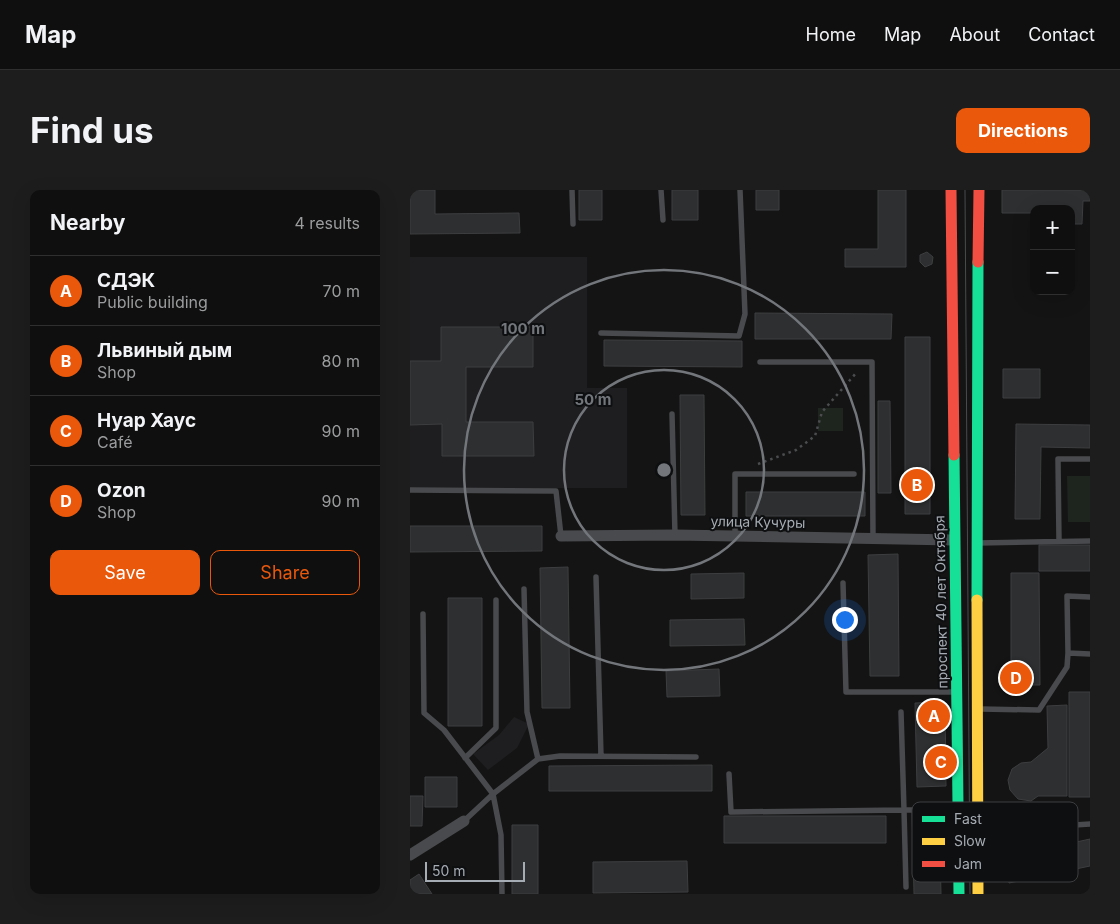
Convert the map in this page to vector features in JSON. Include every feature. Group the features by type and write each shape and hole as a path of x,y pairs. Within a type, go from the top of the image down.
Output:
{"street":[{"name":"проспект 40 лет Октября","path":"952,190 954,540 959,802"},
{"path":"979,190 976,543 979,802"},
{"name":"улица Кучуры","path":"561,536 674,535 954,540"},
{"path":"410,856 464,821"}],"lane":[{"path":"572,190 573,224"},
{"path":"661,190 662,220"},
{"path":"601,333 739,336 745,314 740,190"},
{"path":"760,362 872,362 873,539"},
{"path":"672,414 674,535"},
{"path":"1059,541 1058,460 1090,459"},
{"path":"735,536 735,474 854,474"},
{"path":"410,490 556,491 561,536"},
{"path":"976,543 1090,541"},
{"path":"596,577 601,756"},
{"path":"843,583 846,692 957,692"},
{"path":"524,589 527,712 538,759"},
{"path":"979,709 1039,710 1067,667 1067,596 1090,597"},
{"path":"465,758 496,728 496,600"},
{"path":"423,614 424,713 444,730 493,794 501,835 502,894"},
{"path":"1068,653 1090,654"},
{"path":"901,712 906,887"},
{"path":"464,821 493,794 538,759 560,756 696,757"},
{"path":"729,774 731,812 912,810"}],"path":[{"path":"735,474 742,469 796,450 815,436 822,412 866,362"}],"shaded area":[{"path":"410,257 587,257 587,388 627,388 627,488 410,488"},
{"path":"818,408 843,408 843,431 818,431"},
{"path":"1067,476 1090,476 1090,522 1068,522"},
{"path":"514,717 529,724 517,748 488,770 473,754 499,735"}],"building":[{"path":"410,190 435,190 435,214 519,213 520,233 410,234"},
{"path":"579,190 602,190 602,220 579,220"},
{"path":"672,190 698,190 698,220 672,220"},
{"path":"756,190 779,190 779,210 756,210"},
{"path":"878,190 906,190 906,267 845,267 845,249 878,249"},
{"path":"1002,190 1090,190 1090,201 1083,201 1082,224 1075,224 1075,205 1030,205 1030,213 1002,213"},
{"path":"927,252 933,257 932,264 925,267 920,262 920,255"},
{"path":"755,313 892,314 891,339 755,339"},
{"path":"441,327 533,327 533,367 466,367 466,422 533,422 534,456 442,456 442,424 410,425 410,361 441,361"},
{"path":"905,337 930,337 930,514 905,514"},
{"path":"604,340 742,341 742,367 604,366"},
{"path":"1003,369 1040,369 1040,398 1003,398"},
{"path":"680,395 704,395 705,515 681,515"},
{"path":"878,401 890,401 891,493 878,493"},
{"path":"1016,424 1090,425 1090,448 1041,447 1040,519 1015,519"},
{"path":"746,492 865,492 865,516 746,516"},
{"path":"410,526 542,526 542,551 410,552"},
{"path":"1039,545 1090,545 1090,571 1039,571"},
{"path":"898,554 899,676 870,676 868,555"},
{"path":"568,567 570,708 542,708 540,568"},
{"path":"744,573 744,598 691,599 691,574"},
{"path":"1011,573 1039,573 1040,685 1011,685"},
{"path":"448,598 482,598 482,726 448,726"},
{"path":"744,619 745,645 670,646 670,620"},
{"path":"719,669 720,696 667,697 666,671"},
{"path":"1069,692 1090,692 1090,797 1069,797"},
{"path":"945,702 946,786 917,787 915,703"},
{"path":"1067,705 1067,796 1038,796 1031,801 1018,799 1010,790 1008,780 1012,769 1021,763 1031,762 1048,748 1047,706"},
{"path":"712,765 712,791 549,791 549,766"},
{"path":"425,777 457,777 457,807 425,807"},
{"path":"410,796 423,796 422,826 410,826"},
{"path":"724,816 886,816 886,843 724,843"},
{"path":"512,825 538,825 538,894 512,894"},
{"path":"1090,839 1090,866 1078,869 1078,842"},
{"path":"687,861 688,892 593,893 593,862"},
{"path":"419,874 432,894 410,894 410,880"},
{"path":"914,882 941,882 941,894 914,894"}],"tram line":[{"path":"965,190 969,802"},
{"path":"970,882 970,894"}],"traffic: fast":[{"path":"977,600 978,262"},
{"path":"954,455 958,802"},
{"path":"959,882 959,894"}],"traffic: slow":[{"path":"977,600 978,802"},
{"path":"978,882 978,894"}],"traffic: jam":[{"path":"951,190 954,455"},
{"path":"978,262 979,190"}],"place":[{"name":"Львиный дым","path":"917,485"},
{"name":"Ozon","path":"1016,678"},
{"name":"СДЭК","path":"934,716"},
{"name":"Нуар Хаус","path":"941,762"}]}
